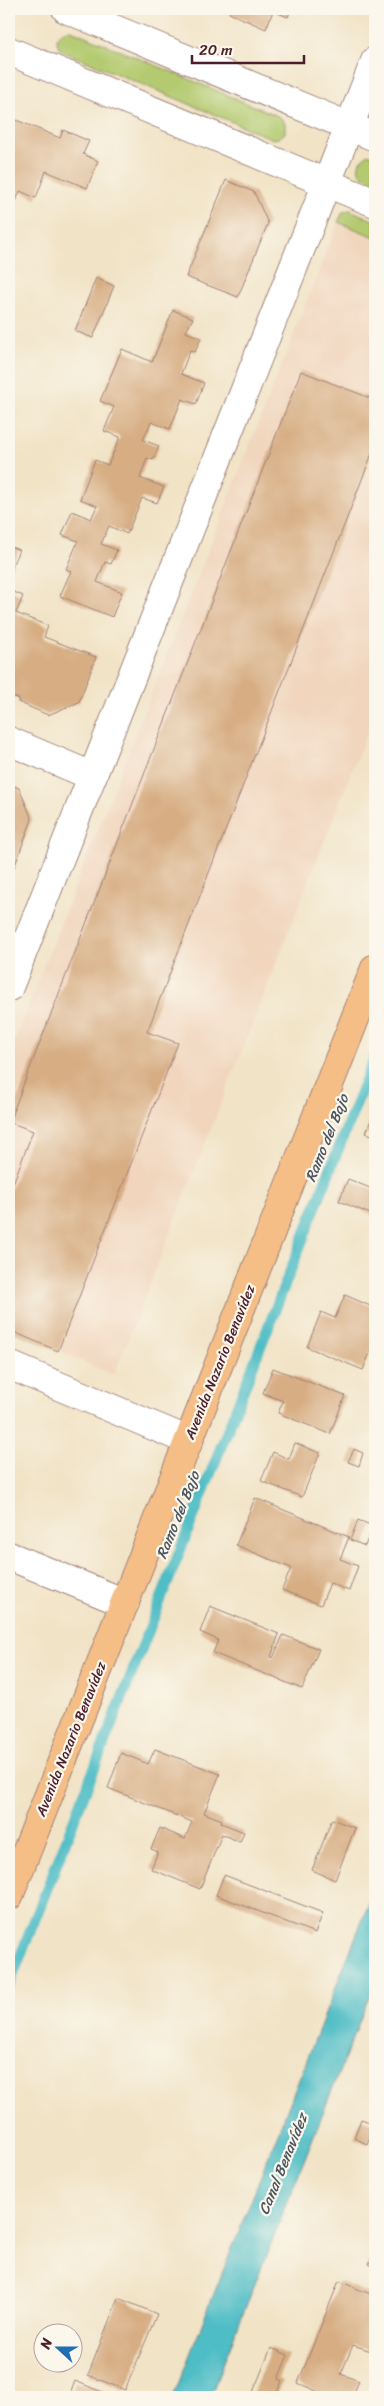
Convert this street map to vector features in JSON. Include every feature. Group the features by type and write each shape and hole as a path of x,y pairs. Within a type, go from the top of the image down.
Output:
{"main road":[{"name":"Avenida Nazario Benavídez","path":"9,1896 375,968"}],"street":[{"path":"66,9 375,137"},
{"path":"9,51 375,203"},
{"path":"9,987 375,61"},
{"path":"9,741 92,776"},
{"path":"9,1365 189,1441"},
{"path":"9,1556 124,1603"}],"shaded area":[{"path":"338,222 375,237 375,712 114,1375 9,1330 9,1054"}],"green space":[{"path":"66,30 71,30 280,117 285,123 285,133 279,138 273,139 62,51 57,39"},
{"path":"368,154 375,156 375,182 364,177 359,170 360,161"},
{"path":"350,210 375,221 375,237 338,222 343,212"}],"water":[{"name":"Canal Benavídez","path":"375,1888 375,1982 210,2397 173,2397"}],"building":[{"path":"231,9 291,9 288,17 273,11 266,29 229,13"},
{"path":"9,117 60,138 63,130 89,141 83,154 98,161 87,188 46,171 36,198 20,191 16,201 9,198"},
{"path":"226,180 254,192 268,223 238,297 186,277"},
{"path":"96,278 114,286 93,338 75,331"},
{"path":"173,310 193,318 186,332 201,338 195,352 190,350 181,374 204,383 196,404 182,399 170,429 151,422 143,440 159,446 153,460 147,458 140,478 164,487 157,503 142,498 127,534 109,526 101,544 117,550 111,564 105,562 97,582 122,592 112,617 60,596 71,571 66,569 78,541 62,535 72,511 91,519 97,506 80,499 95,460 108,465 120,437 104,431 114,407 100,401 122,349 152,362"},
{"path":"301,371 375,400 375,446 147,1032 178,1043 58,1351 9,1330 9,1194 33,1131 9,1122"},
{"path":"9,546 19,550 9,574"},
{"path":"9,590 23,596 16,613 48,626 44,637 96,657 79,702 48,715 18,702 19,699 9,695"},
{"path":"9,784 19,788 32,819 11,876 9,875"},
{"path":"375,1110 375,1136 366,1133"},
{"path":"348,1179 375,1190 375,1216 339,1201"},
{"path":"345,1295 375,1308 375,1340 363,1370 307,1347 321,1312 335,1318"},
{"path":"273,1368 345,1396 330,1434 278,1413 283,1401 263,1393"},
{"path":"295,1443 320,1453 302,1497 261,1481 273,1452 289,1459"},
{"path":"354,1449 363,1453 359,1466 348,1462"},
{"path":"255,1498 349,1537 340,1559 358,1566 349,1591 330,1583 321,1605 282,1590 291,1568 236,1545"},
{"path":"358,1520 373,1526 365,1546 350,1540"},
{"path":"210,1606 279,1634 271,1657 273,1658 283,1635 319,1649 302,1689 213,1653 218,1640 200,1632"},
{"path":"155,1749 220,1774 204,1813 222,1820 221,1823 244,1832 240,1842 222,1834 200,1889 151,1869 158,1852 151,1849 160,1828 185,1839 192,1822 108,1788 121,1753 148,1764"},
{"path":"332,1819 355,1828 335,1880 312,1870"},
{"path":"224,1875 323,1913 315,1933 216,1895"},
{"path":"361,2119 375,2124 367,2144 354,2138"},
{"path":"375,2249 375,2267 369,2264"},
{"path":"339,2281 375,2296 375,2341 371,2351 353,2345 341,2374 359,2381 352,2397 330,2397 298,2383"},
{"path":"118,2298 157,2314 125,2390 88,2375"},
{"path":"271,2348 288,2355 278,2379 282,2381 275,2397 251,2397"},
{"path":"75,2381 115,2397 69,2397"}],"waterway":[{"name":"Ramo del Bajo","path":"9,1985 375,1056"}]}
